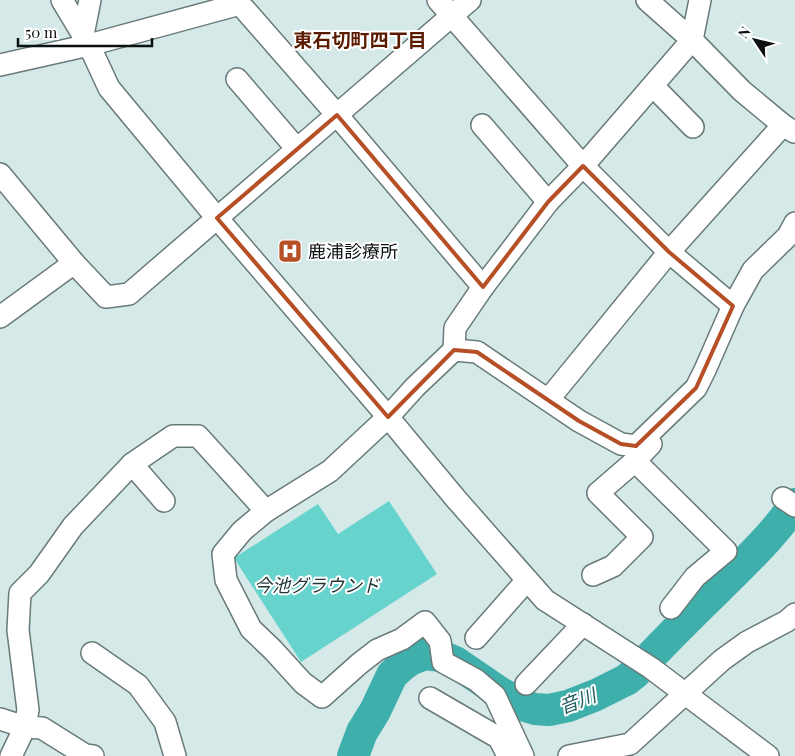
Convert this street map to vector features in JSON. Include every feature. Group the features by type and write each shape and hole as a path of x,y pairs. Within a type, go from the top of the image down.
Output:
{"street":[{"path":"62,0 86,40 109,88 456,499 545,600 643,663 768,756"},
{"path":"86,40 90,0"},
{"path":"0,174 74,264 106,297 129,294 337,115 445,8 470,0"},
{"path":"548,400 669,252 789,129 742,91 692,40 647,0"},
{"path":"523,756 495,696 476,680 443,662 440,641 426,622 402,639 377,650 322,697 303,683 251,629 226,580 223,554 242,531 266,511 330,471 388,417 415,387 454,350 455,328 483,287 548,202 583,166 692,40 700,0"},
{"path":"0,64 86,40 240,2 483,287"},
{"path":"445,8 583,166 669,252 733,306"},
{"path":"237,79 297,149"},
{"path":"652,86 693,128"},
{"path":"482,125 548,202"},
{"path":"454,350 477,352 579,420 621,444 636,446 696,388 733,306 753,270 793,231"},
{"path":"0,317 74,264"},
{"path":"11,756 25,726 28,710 18,630 20,594 38,574 73,526 132,464 173,436 198,436 266,511"},
{"path":"593,575 613,566 642,537 598,493 635,461 651,444 645,438"},
{"path":"635,461 726,551 695,577 671,608"},
{"path":"132,464 164,502"},
{"path":"476,638 527,580"},
{"path":"572,756 635,750 685,694 722,660 746,642 788,621 795,614"},
{"path":"526,684 583,624"},
{"path":"92,653 138,685 165,722 175,756"},
{"path":"430,698 499,738 508,756"},
{"path":"0,719 25,726 42,728 85,755 93,756"}],"highlighted area":[{"path":"337,115 483,287 548,202 583,166 669,252 733,306 696,388 636,446 621,444 579,421 477,352 454,350 388,417 217,218"}],"green space":[{"name":"今池グラウンド","path":"389,501 437,574 301,662 234,558 318,504 338,534"}],"waterway":[{"name":"音川","path":"353,756 362,732 375,711 392,675 412,659 425,654 441,656 455,662 499,692 522,705 535,709 549,710 568,706 626,680 758,548 795,504"}],"place":[{"name":"鹿浦診療所","path":"290,251"}],"district":[{"name":"東石切町四丁目","path":"360,39"}]}
